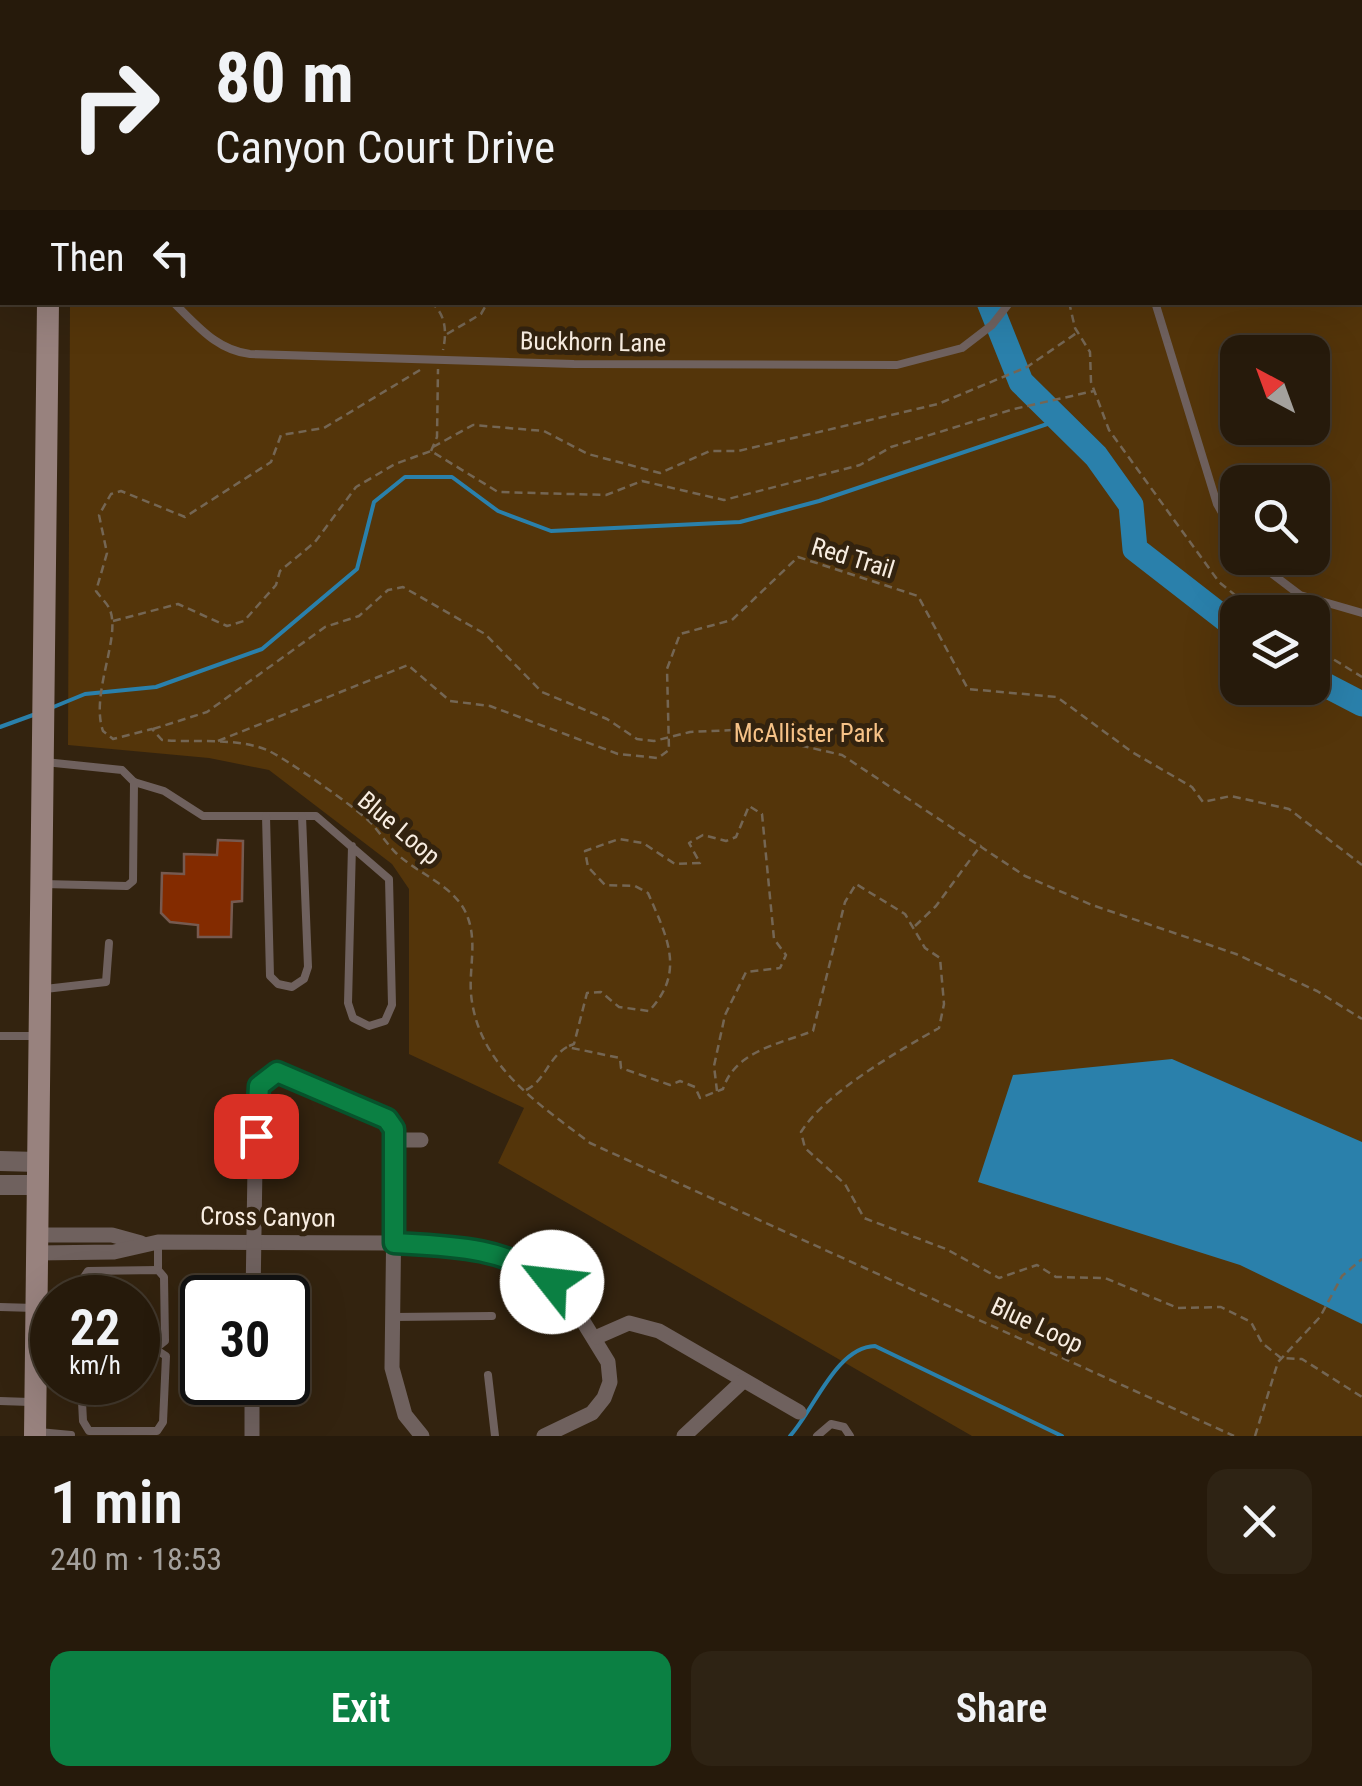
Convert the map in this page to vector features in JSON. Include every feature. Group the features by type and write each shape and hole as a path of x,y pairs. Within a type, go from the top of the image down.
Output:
{"main road":[{"path":"37,1275 48,305"},
{"path":"35,1405 35,1434"}],"street":[{"path":"254,1275 256,1100 259,1086 268,1075 288,1073 387,1119 395,1140 394,1382 411,1432"},
{"path":"395,1140 421,1140"},
{"path":"0,1162 37,1174"},
{"path":"0,1185 37,1174"},
{"name":"Cross Canyon","path":"37,1244 114,1252 158,1242 394,1243 450,1246 518,1262 552,1282 596,1337 608,1362 610,1382 604,1398 586,1418 544,1436"},
{"path":"596,1337 618,1324 639,1324 799,1412"},
{"path":"684,1436 743,1380"},
{"path":"252,1405 252,1436"}],"lane":[{"name":"Buckhorn Lane","path":"177,305 217,342 238,352 574,364 897,365 962,348 992,325 1008,305"},
{"path":"1156,305 1220,508"},
{"path":"1274,575 1300,595 1362,613"},
{"path":"45,760 122,770 134,782 164,791 203,816 316,816 352,846 389,879 392,1006 386,1021 369,1026 353,1018 348,1004 352,846"},
{"path":"43,884 127,886 132,881 134,782"},
{"path":"266,816 270,976 278,984 292,987 304,979 308,967 302,816"},
{"path":"41,990 103,984 109,978 109,943"},
{"path":"0,1036 40,1036"},
{"path":"158,1242 158,1270 164,1277 165,1341 160,1345"},
{"path":"85,1275 88,1271 158,1270"},
{"path":"0,1308 30,1308"},
{"path":"393,1316 492,1316"},
{"path":"35,1434 158,1434 163,1422 166,1356 160,1352"},
{"path":"488,1375 495,1436"},
{"path":"0,1401 30,1402"},
{"path":"82,1405 82,1421 89,1431"},
{"path":"817,1436 831,1424 844,1427 850,1436"}],"path":[{"path":"432,449 439,412 434,378 446,334 442,314 433,305"},
{"path":"446,334 481,314 486,305"},
{"path":"1070,305 1078,332 1090,352 1094,391 1109,430 1218,582 1234,595"},
{"path":"112,622 178,604 227,626 244,621 276,585 280,571 316,542 356,488 474,425 544,431 588,454 660,473 710,451 738,452 784,437 938,404 1028,367 1078,332"},
{"name":"Blue Loop","path":"442,358 384,390 358,412 324,428 281,435 270,462 185,518 121,491 111,494 98,515 107,553 96,591 109,606 112,622 99,701 103,731 114,739 152,730 162,740 263,748 287,760 370,822 393,850 460,901 470,920 471,992 478,1026 496,1061 516,1088 590,1143 1234,1436"},
{"path":"432,449 498,492 606,494 642,481 724,500 860,466 892,447 1014,409 1094,391"},
{"name":"Red Trail","path":"670,738 667,669 680,634 732,620 798,557 918,596 968,689 1057,698 1132,752 1192,787 1203,802 1232,796 1289,809 1362,865"},
{"path":"152,730 207,712 326,627 359,616 388,590 404,587 485,634 542,692 608,719 638,739 734,730 842,755 1025,876 1092,906 1236,954 1317,990 1362,1019"},
{"path":"1330,657 1362,677"},
{"path":"217,742 408,665 450,701 490,706 618,754 658,758 669,750 670,738"},
{"path":"524,1091 535,1086 552,1056 574,1044 587,993 601,992 619,1007 649,1011 666,994 672,974 662,926 648,893 635,886 605,884 588,867 585,851 619,839 644,842 675,864 700,863 689,844 704,835 726,840 736,837 749,806 762,814 774,938 786,954 780,968 746,972 725,1015 714,1066 717,1091"},
{"path":"914,927 936,906 981,845"},
{"path":"567,1047 620,1058 621,1068 670,1085 680,1081 694,1087 700,1098 717,1091 740,1060 813,1031 845,902 856,884 895,906 914,927 925,948 940,958 944,1004 940,1028 859,1075 809,1119 800,1132 805,1148 845,1184 858,1212 999,1278 1037,1265 1056,1277 1105,1278 1178,1308 1221,1307 1251,1322 1262,1343 1281,1358 1302,1358 1362,1397"},
{"path":"1255,1436 1267,1388 1281,1358 1320,1317 1342,1276 1362,1259"}],"green space":[{"name":"McAllister Park","path":"70,305 1362,305 1362,1436 972,1436 498,1163 524,1108 409,1054 409,889 392,864 269,770 209,758 68,745"}],"water":[{"path":"1172,1059 1362,1142 1362,1324 1240,1265 978,1182 1013,1075"}],"building":[{"path":"218,840 243,841 242,901 232,902 231,937 198,937 198,925 170,922 161,913 162,873 184,874 184,854 217,855"}],"waterway":[{"path":"990,305 1021,382 1096,456 1131,505 1135,549 1220,615"},
{"path":"51,708 85,694 156,687 262,649 357,569 374,502 405,477 452,477 498,511 551,531 740,522 819,501 1062,419"},
{"path":"1330,687 1362,704"},
{"path":"0,727 33,715"},
{"path":"790,1436 837,1368 861,1349 875,1346 1062,1436"}],"route":[{"path":"256,1136 259,1086 268,1075 277,1072 288,1073 387,1119 394,1129 394,1243 487,1252 530,1267 552,1282"}]}
